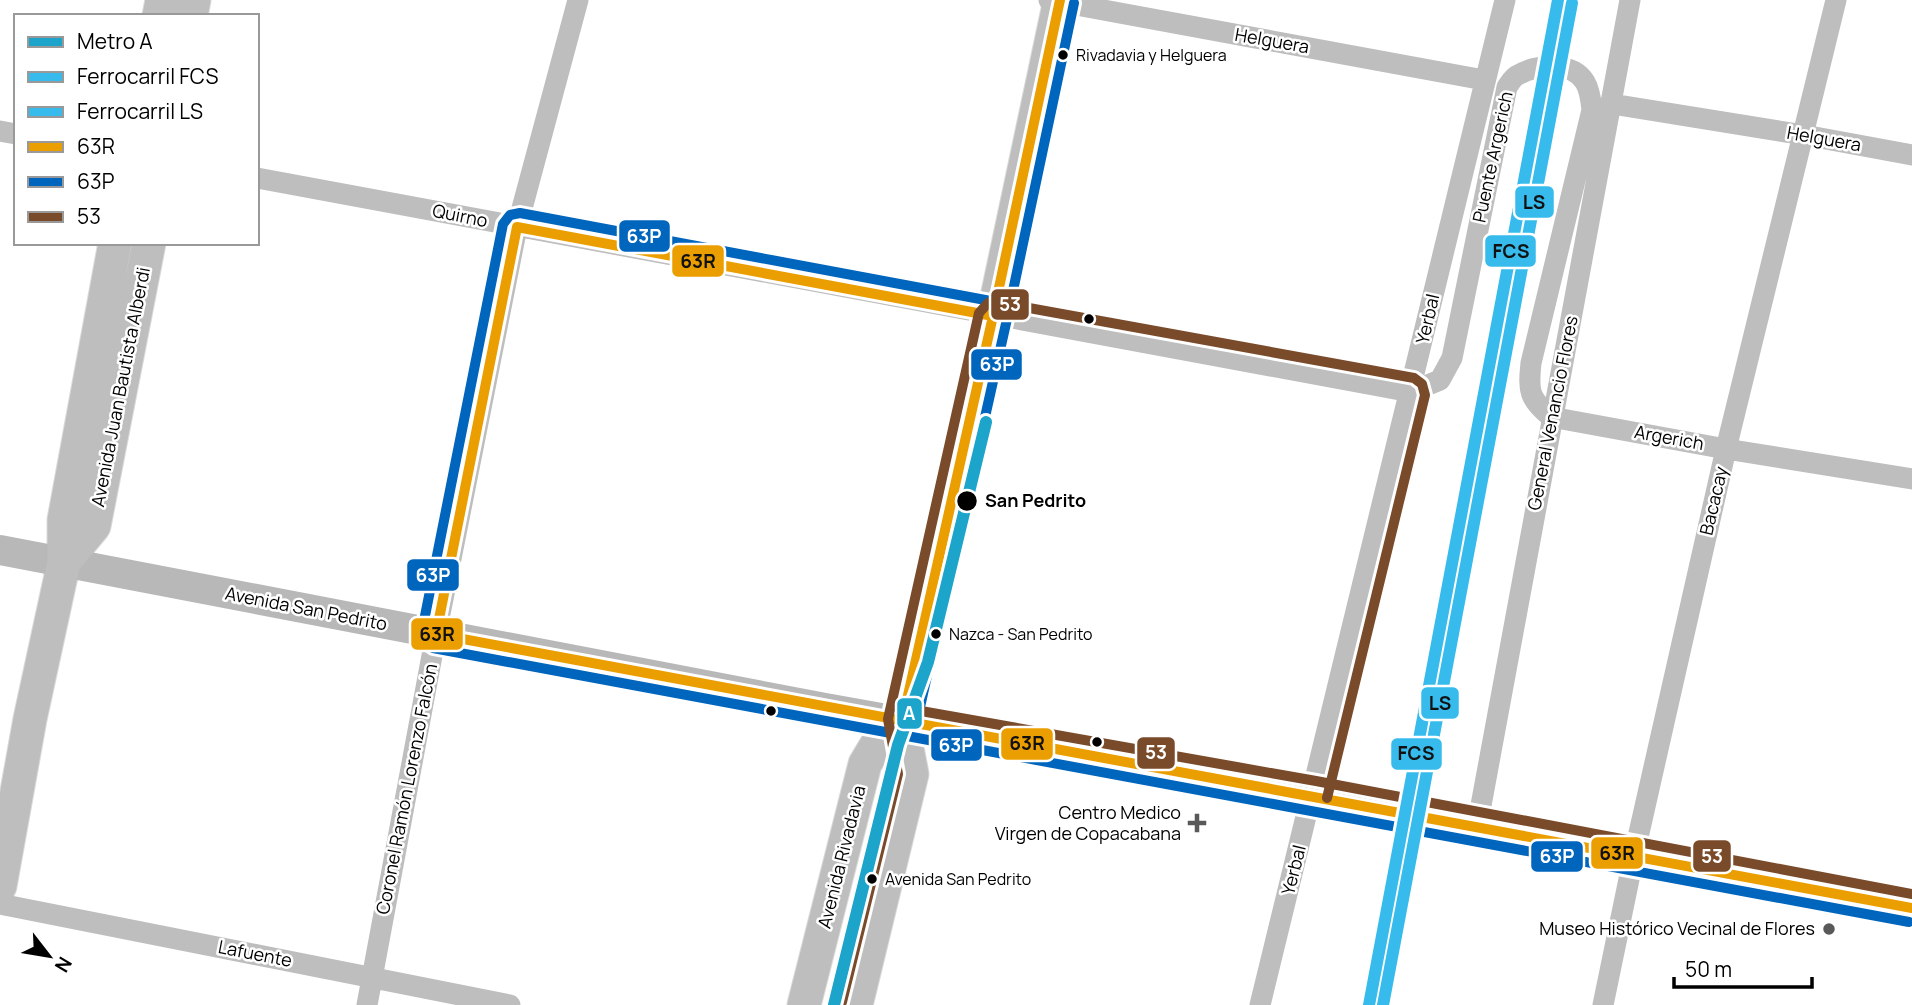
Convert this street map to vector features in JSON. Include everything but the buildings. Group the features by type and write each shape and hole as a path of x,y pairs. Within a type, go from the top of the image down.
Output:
{"main road":[{"path":"856,1005 912,774 902,722 993,316 1056,1"},
{"name":"Avenida Juan Bautista Alberdi","path":"0,886 30,719 64,562 64,520 115,245"},
{"name":"Avenida Juan Bautista Alberdi","path":"64,562 94,526 149,245"},
{"name":"Avenida San Pedrito","path":"0,550 902,722 1312,795 1912,908"},
{"name":"Avenida Rivadavia","path":"804,1005 865,764 877,744 902,722"}],"street":[{"name":"Coronel Ramón Lorenzo Falcón","path":"367,1005 436,634 517,227 578,0"},
{"name":"Yerbal","path":"1260,1005 1505,0"},
{"name":"General Venancio Flores","path":"1477,827 1630,0"},
{"name":"Bacacay","path":"1603,1005 1634,855 1726,449 1836,0"},
{"name":"Helguera","path":"1056,1 1484,80"},
{"name":"Puente Argerich","path":"1411,392 1440,380 1452,358 1507,87 1516,76 1538,68 1558,66 1573,72 1585,82 1592,110 1529,378 1529,391 1535,403 1551,417"},
{"name":"Helguera","path":"1612,104 1912,155"},
{"name":"Quirno","path":"259,178 993,316"},
{"path":"993,316 1411,392"},
{"name":"Argerich","path":"1551,417 1726,449 1912,478"},
{"name":"Lafuente","path":"0,904 510,1005"}],"metro line":[{"name":"A","path":"834,1005 898,745 928,662 986,422"}],"rail line":[{"name":"FCS","path":"1369,1005 1558,0"},
{"name":"LS","path":"1383,1005 1572,3"}],"transit line":[{"name":"63R","path":"902,722 993,316 1060,0"},
{"name":"63P","path":"916,725 1007,319 1074,3"},
{"name":"63P","path":"996,302 520,213 510,215 503,224 422,631 424,641 433,648 1909,922"},
{"name":"63R","path":"993,316 517,227 436,634 1912,908"},
{"name":"53","path":"842,1002 898,774 888,719 979,313 988,303 996,302 1414,378 1422,384 1425,395 1327,798"},
{"name":"53","path":"904,708 1316,781 1912,894"}],"place":[{"name":"Rivadavia y Helguera","path":"1063,55"},
{"name":"San Pedrito","path":"967,501"},
{"name":"Nazca - San Pedrito","path":"936,634"},
{"name":"Centro Medico Virgen de Copacabana","path":"1197,823"},
{"name":"Avenida San Pedrito","path":"872,879"},
{"name":"Museo Histórico Vecinal de Flores","path":"1829,929"}]}
